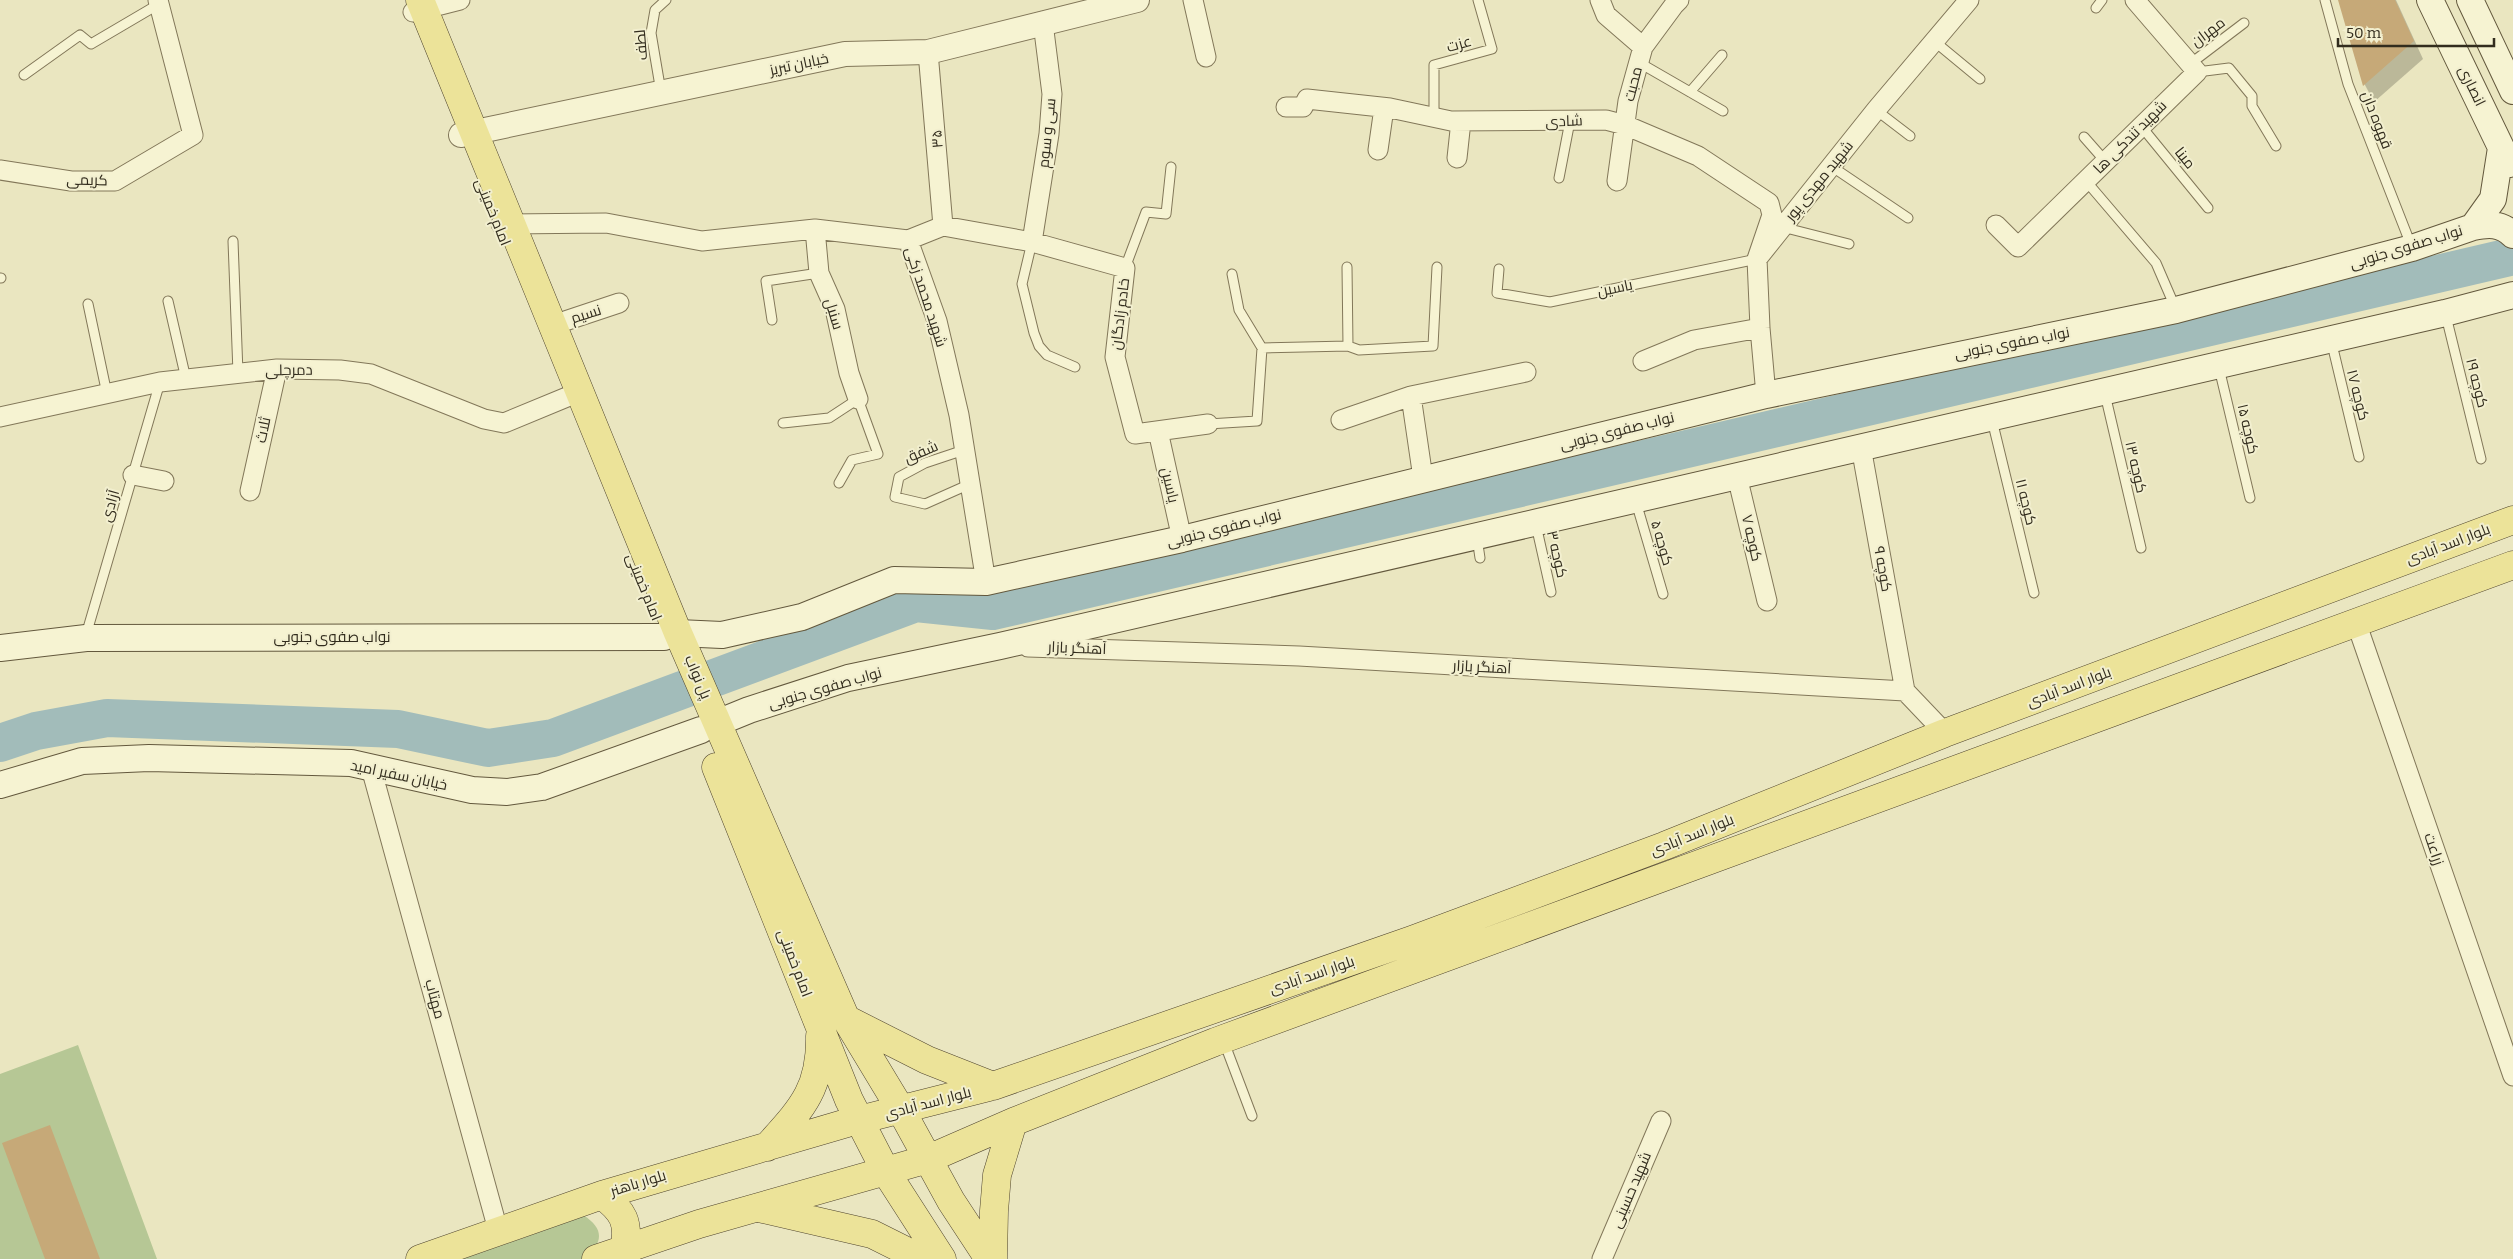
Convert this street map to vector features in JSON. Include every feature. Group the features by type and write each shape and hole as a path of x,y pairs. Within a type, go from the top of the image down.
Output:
{"main road":[{"name":"انصاری","path":"2430,0 2513,172"},
{"path":"2470,0 2513,91"},
{"name":"امام خمینی","path":"416,6 706,720 819,1029 860,1121 886,1172 942,1259"},
{"name":"نواب صفوی جنوبی","path":"0,648 86,638 674,641 722,635 802,617 894,580 986,582 1182,539 1766,394 2176,310 2412,248 2473,227 2493,199 2501,148"},
{"name":"امام خمینی","path":"504,223 553,325 574,394"},
{"path":"2473,227 2490,224 2508,230 2513,235"},
{"name":"نواب صفوی جنوبی","path":"706,720 748,710 848,678 1478,547 1536,523 2330,340 2513,295"},
{"name":"بلوار اسد آبادی","path":"860,1121 993,1086 1440,930 1664,846 1945,733 2513,520"},
{"name":"بلوار اسد آبادی","path":"928,1159 1013,1122 1223,1039 2088,719 2513,565"},
{"path":"2076,684 2088,719"},
{"name":"امام خمینی","path":"706,720 846,1019 989,1259"},
{"name":"خیابان سفیر امید","path":"0,785 82,761 149,758 351,763 472,790 507,792 542,787 706,720"},
{"path":"846,1019 928,1060 993,1086"},
{"path":"767,1147 791,1119 813,1088 820,1056 819,1029"},
{"name":"بلوار باهنر","path":"420,1259 602,1194 860,1121"},
{"path":"993,1259 994,1211 998,1175 1013,1122"},
{"path":"596,1259 758,1207 928,1159"},
{"path":"602,1194 616,1205 624,1218 628,1234 624,1250"},
{"path":"758,1207 872,1234 922,1259"}],"street":[{"path":"416,6 460,0"},
{"name":"خیابان تبریز","path":"468,133 845,54 928,52 1137,0"},
{"path":"1193,0 1206,57"},
{"path":"1600,0 1606,15 1640,54"},
{"name":"محبت","path":"1617,181 1629,95 1640,54 1679,0"},
{"name":"شهید مهدی پور","path":"1757,259 1876,110 1968,0"},
{"path":"2135,0 2193,68"},
{"name":"کریمی","path":"0,170 71,181 115,181 193,136 158,2"},
{"name":"سی و سوم","path":"1032,242 1049,134 1052,94 1043,23"},
{"name":"۳۵","path":"928,52 943,226"},
{"name":"شهید تندکی ها","path":"1996,225 2018,247 2106,162 2193,68"},
{"name":"شادی","path":"1286,108 1303,107 1307,98 1461,121 1606,120 1625,125 1698,156 1770,203 1772,215 1757,259"},
{"path":"1378,150 1384,108"},
{"path":"1457,158 1461,121"},
{"name":"شهید محمد زکی","path":"504,223 606,224 702,242 815,229 908,240 937,321 959,415 986,582"},
{"path":"908,240 943,226 1032,242 1125,268"},
{"name":"سنبل","path":"815,229 819,272 835,309 849,372 858,399"},
{"path":"1757,259 1760,328 1766,394"},
{"name":"خادم زادگان","path":"1125,268 1115,357 1135,434 1208,424"},
{"name":"نسیم","path":"553,325 619,303"},
{"path":"1643,360 1694,340 1760,328"},
{"name":"دمرچلی","path":"0,417 160,382 277,369 340,370 371,374 484,419 504,422 574,394"},
{"name":"ثلاث","path":"250,491 277,369"},
{"path":"1341,420 1411,396 1526,372"},
{"path":"1411,396 1423,478"},
{"name":"یاسین","path":"1158,431 1182,539"},
{"name":"کوچه ۹","path":"1861,448 1905,691"},
{"path":"133,475 164,481"},
{"name":"کوچه ۷","path":"1737,476 1767,601"},
{"name":"زراعت","path":"2356,622 2513,1076"},
{"name":"آهنگر بازار","path":"1000,646 1299,656 1905,691"},
{"path":"1905,691 1945,733"},
{"name":"مهتاب","path":"371,768 498,1230"},
{"name":"شهید حسینی","path":"1602,1259 1661,1121"}],"lane":[{"name":"لطف","path":"661,93 651,33 655,10 666,0"},
{"name":"عزت","path":"1434,118 1434,66 1492,49 1478,0"},
{"path":"2096,8 2102,0"},
{"name":"قهوه دان","path":"2325,0 2348,84 2412,248"},
{"path":"24,75 80,35 90,44 158,2"},
{"name":"مهران","path":"2193,68 2244,23"},
{"path":"1934,41 1980,79"},
{"path":"1640,54 1690,92 1723,111"},
{"path":"1690,92 1722,55"},
{"path":"2193,68 2229,68 2252,96 2252,106 2276,146"},
{"path":"1876,110 1910,136"},
{"path":"1559,178 1570,121"},
{"name":"مینا","path":"2141,126 2208,208"},
{"path":"2084,137 2106,162"},
{"path":"1831,166 1908,218"},
{"path":"1125,268 1146,212 1166,214 1171,167"},
{"path":"2086,181 2156,263 2176,310"},
{"path":"1782,227 1849,244"},
{"path":"233,241 238,373"},
{"path":"1032,242 1022,284 1034,333 1039,346 1048,356 1075,367"},
{"name":"یاسین","path":"1499,270 1497,293 1550,302 1757,259"},
{"path":"1347,267 1348,346"},
{"path":"1262,348 1348,346 1359,350 1433,346 1437,267"},
{"path":"772,320 766,281 819,272"},
{"path":"1208,424 1257,421 1262,348 1239,310 1232,274"},
{"path":"168,301 186,379"},
{"path":"88,304 107,394"},
{"name":"کوچه ۱۹","path":"2445,313 2482,459"},
{"name":"کوچه ۱۷","path":"2330,340 2359,457"},
{"name":"کوچه ۱۵","path":"2219,365 2250,498"},
{"name":"آزادی","path":"86,638 160,382"},
{"name":"کوچه ۱۳","path":"2105,392 2141,548"},
{"path":"782,423 829,418 858,399 878,454 852,460 839,483"},
{"name":"کوچه ۱۱","path":"1992,418 2034,594"},
{"name":"شفق","path":"964,450 925,463 899,477 895,497 925,504 970,484"},
{"name":"کوچه ۵","path":"1636,500 1663,594"},
{"name":"کوچه ۳","path":"1536,523 1551,592"},
{"path":"1223,1039 1252,1116"}],"green space":[{"path":"78,1045 157,1259 0,1259 0,1074"},
{"path":"583,1215 595,1225 599,1236 595,1247 585,1259 424,1259"}],"building":[{"path":"2338,0 2395,0 2414,41 2363,86"},
{"path":"50,1125 100,1259 45,1259 2,1143"}],"waterway":[{"path":"0,743 36,731 107,718 398,729 488,748 553,738 916,603 993,611 2510,257"}]}
